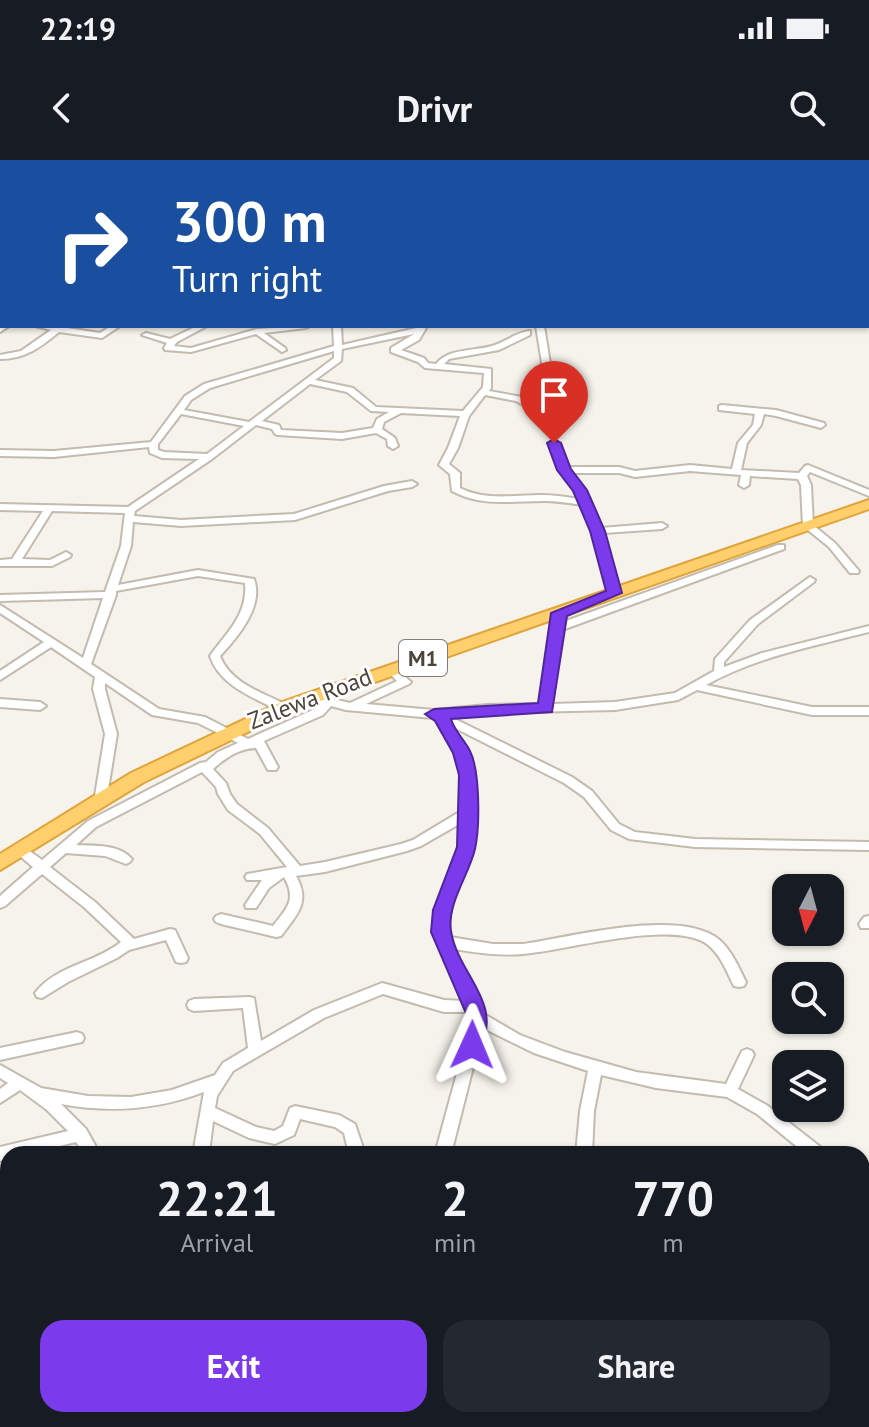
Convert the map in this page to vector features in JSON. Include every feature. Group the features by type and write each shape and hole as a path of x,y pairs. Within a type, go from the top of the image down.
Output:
{"highway":[{"name":"Zalewa Road","path":"0,863 101,796 224,733 283,708 320,700 390,669 558,621 614,593 869,504"}],"street":[{"path":"51,328 102,336 113,328"},
{"path":"84,334 89,328"},
{"path":"199,328 171,342 168,348 191,350 257,331 286,328"},
{"path":"86,664 126,546 130,514 338,359 337,328"},
{"path":"209,457 162,455 153,451 154,444 188,398 207,386 421,328"},
{"path":"421,328 416,338 394,350 439,369 487,370 488,386 468,406 444,465 455,473 454,485 458,492 479,497 560,498 586,503"},
{"path":"540,328 540,342 547,364 545,374"},
{"path":"0,357 12,357 31,350 57,329"},
{"path":"257,331 282,350"},
{"path":"439,369 446,357 511,344 527,333"},
{"path":"146,335 171,342"},
{"path":"310,382 350,390 370,408 465,414"},
{"path":"483,392 519,399 527,404"},
{"path":"722,408 789,415 821,425"},
{"path":"178,411 276,427 278,432 324,436 377,430 391,438 393,446"},
{"path":"377,430 380,421 398,411"},
{"path":"744,485 741,473 743,443 757,425 760,412"},
{"path":"554,443 564,470 580,490 598,531 614,593"},
{"path":"0,453 54,454 154,444"},
{"path":"564,470 619,470 635,474 690,468 802,476"},
{"path":"802,476 808,468 869,493"},
{"path":"802,476 806,485 808,526 832,545 854,571"},
{"path":"0,507 130,514 181,523 295,517 387,488 412,484"},
{"path":"15,562 49,509"},
{"path":"598,531 662,526"},
{"path":"546,708 558,621 781,547 769,538"},
{"path":"0,563 52,563 66,555"},
{"path":"1,601 111,592 198,573 250,581 253,587 239,624 215,656 216,663 226,675 283,708"},
{"path":"719,673 719,661 739,637 810,580"},
{"path":"1,601 24,594"},
{"path":"1,601 52,642 156,712 201,720 249,744 260,744 272,767"},
{"path":"0,903 101,819 171,781 201,767 208,767 222,755 319,712 320,700 438,716 546,708 580,709 652,701 678,696 719,673 766,655 869,629"},
{"path":"0,676 52,642"},
{"path":"351,706 405,682 390,669"},
{"path":"101,674 99,689 111,734 101,796"},
{"path":"698,687 812,711 869,711"},
{"path":"0,703 40,706"},
{"path":"438,716 465,760 468,792 464,858 443,910 443,941 475,1012 496,1032 596,1066 657,1082 730,1091 749,1101 808,1146"},
{"path":"438,716 568,780 588,794 615,827 633,836 695,843 869,846"},
{"path":"208,767 235,810 262,829 298,888 297,904 276,932 221,919"},
{"path":"251,877 289,872 417,843 466,814"},
{"path":"19,849 128,940 126,946"},
{"path":"66,849 104,851 123,855 126,859"},
{"path":"251,905 264,885 289,872"},
{"path":"443,941 500,950 630,932 696,933 716,946 728,959 739,982"},
{"path":"42,993 54,981 126,946 170,934 181,958"},
{"path":"202,1146 210,1095 228,1067 319,1014 382,988 475,1012"},
{"path":"194,1005 249,1002 255,1050"},
{"path":"445,1146 475,1012"},
{"path":"0,1054 77,1038"},
{"path":"730,1091 747,1055"},
{"path":"585,1146 587,1111 596,1066"},
{"path":"0,1071 41,1094 81,1134 88,1146"},
{"path":"41,1094 89,1103 123,1105 162,1100 218,1080"},
{"path":"0,1097 20,1082"},
{"path":"207,1111 254,1133 275,1138 289,1130 295,1112 339,1121 350,1129 355,1146"},
{"path":"32,1146 81,1134"}],"route":[{"path":"472,1045 479,1018 441,932 443,910 466,847 468,775 462,752 446,730 442,717 434,714 546,708 559,613 614,593 598,531 580,490 564,470 554,443"}]}
